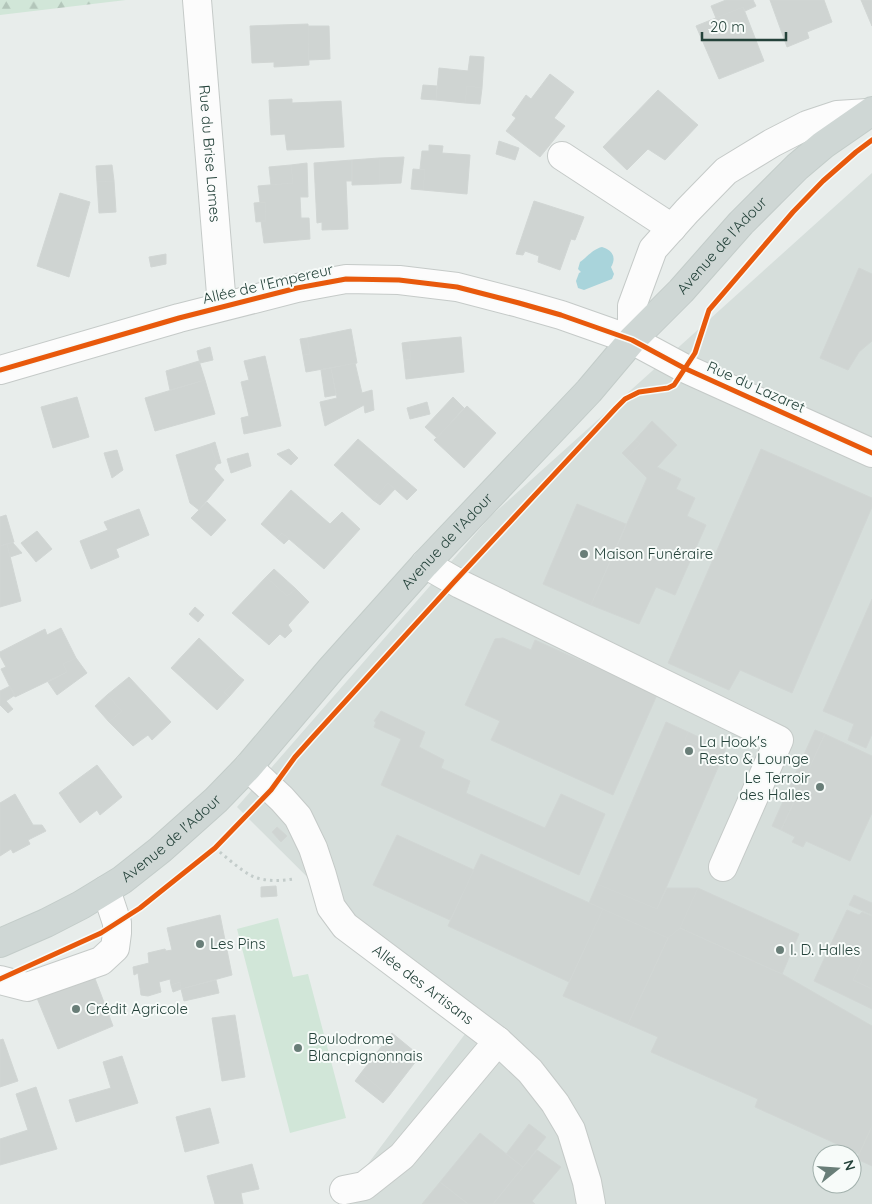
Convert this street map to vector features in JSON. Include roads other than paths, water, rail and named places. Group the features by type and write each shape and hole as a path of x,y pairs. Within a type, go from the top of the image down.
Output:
{"main road":[{"name":"Avenue de l'Adour","path":"0,943 81,905 122,880 160,850 216,800 248,767 330,669 425,564 589,391 632,340 681,291 740,223 797,167 823,145 870,112"}],"street":[{"name":"Rue du Brise Lames","path":"196,0 222,306"},
{"path":"632,340 632,306 653,249 726,171 772,143 807,125 837,115 870,112"},
{"path":"562,156 672,228"},
{"name":"Allée de l'Empereur","path":"0,370 222,306 297,288 346,279 398,280 457,287 561,315 632,340"},
{"name":"Rue du Lazaret","path":"632,340 684,368 872,453"},
{"path":"425,564 460,584 779,740 723,867"},
{"name":"Allée des Artisans","path":"248,767 298,817 313,848 331,907 345,926 498,1041 530,1071 555,1102 571,1130 592,1204"},
{"path":"0,980 27,987 101,961 115,948 117,933 117,922 106,890"},
{"path":"344,1190 364,1186 402,1156 498,1041"}],"water":[{"path":"602,247 613,254 614,260 611,267 614,274 612,279 584,290 578,288 576,281 581,272 578,269 580,262 593,251"}],"place":[{"name":"Maison Funéraire","path":"584,554"},
{"name":"La Hook's Resto & Lounge","path":"689,751"},
{"name":"Le Terroir des Halles","path":"820,787"},
{"name":"Les Pins","path":"200,944"},
{"name":"I. D. Halles","path":"780,950"},
{"name":"Crédit Agricole","path":"76,1009"},
{"name":"Boulodrome Blancpignonnais","path":"298,1048"}]}
